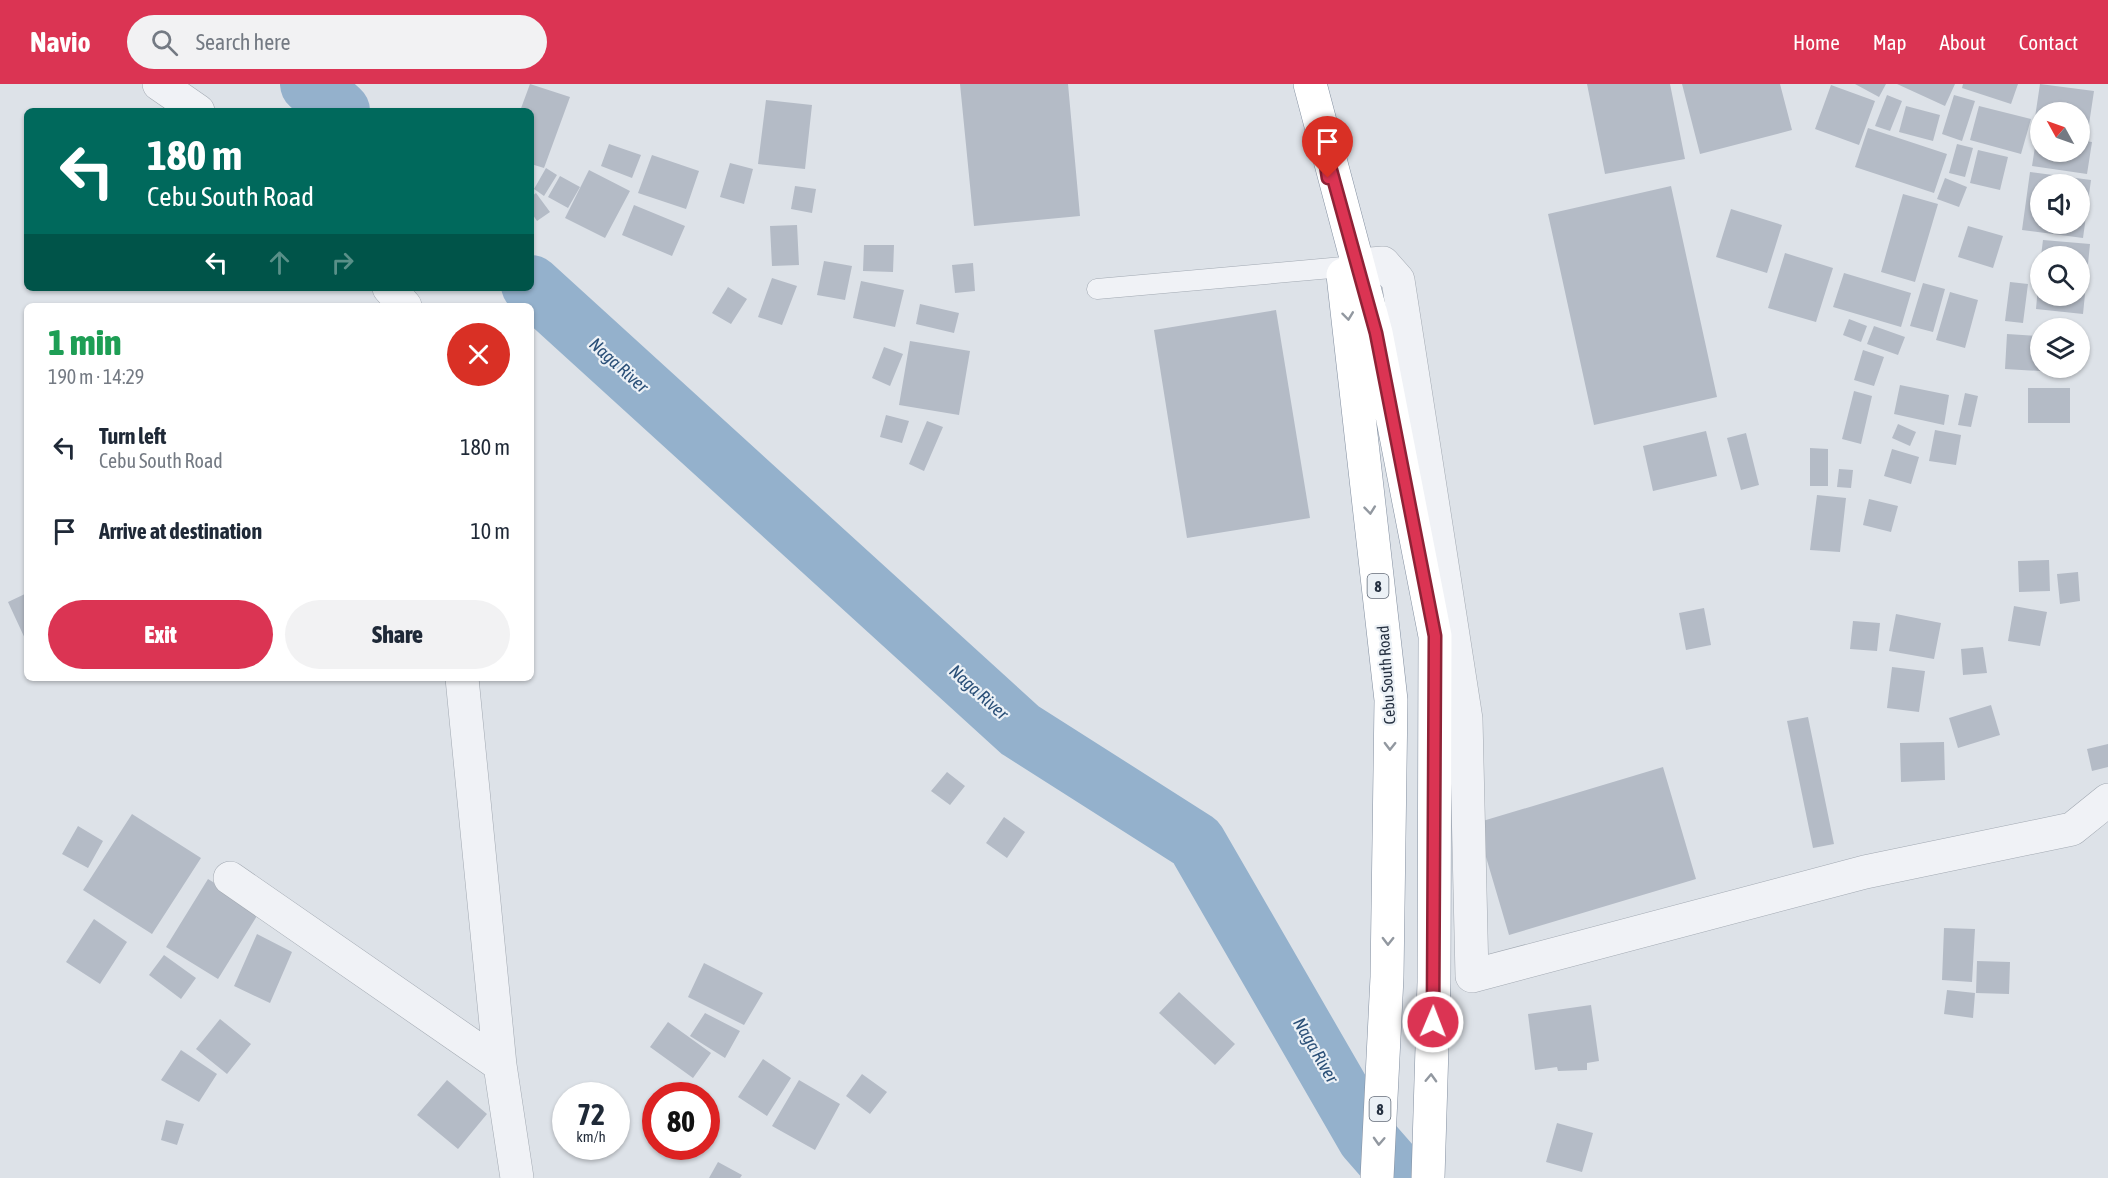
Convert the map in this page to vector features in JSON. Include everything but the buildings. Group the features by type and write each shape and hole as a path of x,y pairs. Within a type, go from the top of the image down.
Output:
{"highway":[{"name":"Cebu South Road","path":"1310,84 1350,266 1390,700 1387,977 1377,1178"},
{"name":"Cebu South Road","path":"1350,266 1376,333 1435,636 1432,1041 1428,1178"}],"street":[{"path":"159,84 194,108"},
{"path":"1350,266 1383,263 1398,280 1466,719 1472,976 1865,872 2072,829 2108,800"},
{"path":"392,291 402,303"},
{"path":"462,681 500,1065 517,1178"},
{"path":"230,878 500,1065"}],"lane":[{"path":"1097,289 1350,266"}],"waterway":[{"name":"Naga River","path":"310,84 337,108"},
{"name":"Naga River","path":"534,288 1020,730 1196,842 1367,1138 1402,1178"}],"route":[{"path":"1328,178 1321,134 1376,333 1435,636 1433,1022"}]}
